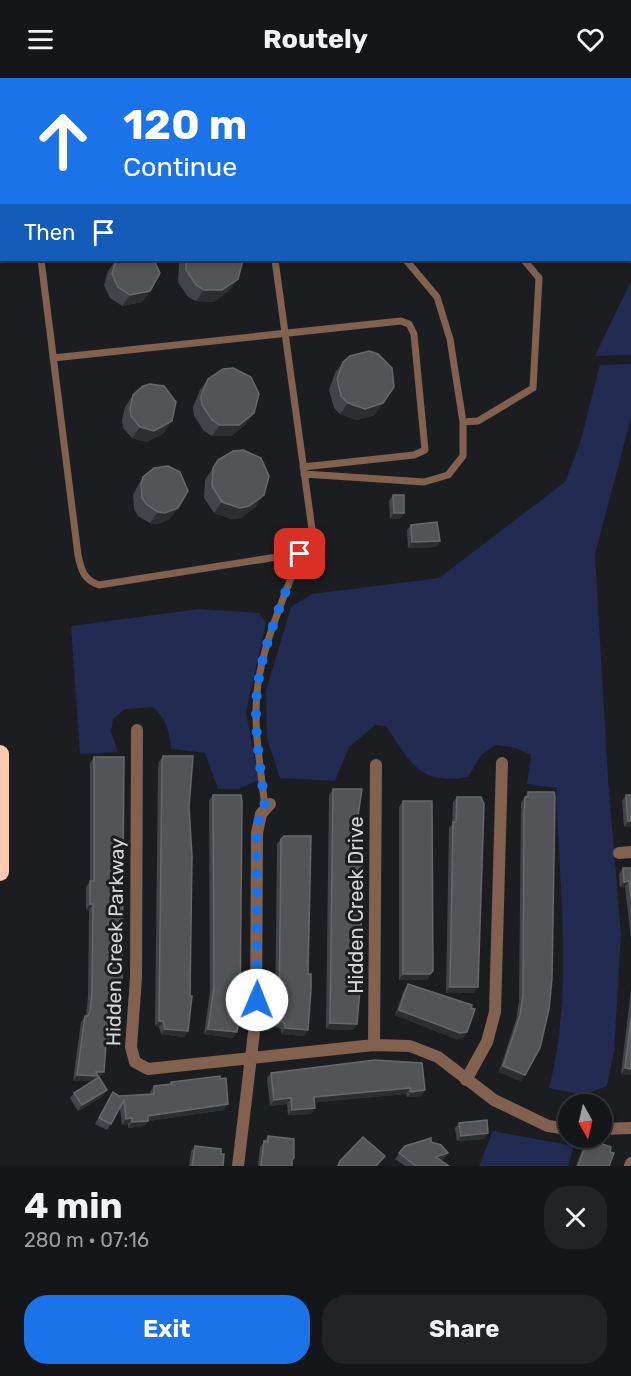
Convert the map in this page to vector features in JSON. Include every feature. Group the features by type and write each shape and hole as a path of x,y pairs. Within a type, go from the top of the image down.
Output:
{"highway":[{"path":"0,754 0,872"}],"street":[{"name":"Hidden Creek Parkway","path":"137,730 136,978 132,1058 148,1069 374,1045 410,1046 445,1061 494,1100 548,1126 558,1128"},
{"path":"466,1080 486,1042 495,1012 502,763"},
{"name":"Hidden Creek Drive","path":"374,1045 376,765"},
{"path":"238,1166 257,1000 257,833 259,820 268,806"},
{"path":"612,1129 631,1128"}],"lane":[{"path":"41,261 78,555 82,573 92,583 99,585 315,551 275,261"},
{"path":"304,471 424,482 448,475 463,456 463,422 450,339 437,297 407,261"},
{"path":"463,422 478,421 533,388 539,278 525,261"},
{"path":"53,358 401,321 409,324 414,334 425,450 414,455 304,471"},
{"path":"268,806 256,717 258,684 270,636 300,554"}],"shaded area":[{"path":"631,281 631,355 595,356"},
{"path":"631,364 631,418 595,554 608,779 621,935 614,1051 607,1086 586,1094 578,1094 549,1088 557,1052 563,977 562,901 556,788 527,784 531,755 516,748 496,745 481,755 468,777 438,778 427,774 410,760 386,726 375,725 349,747 335,781 280,778 267,738 266,691 291,607 312,594 439,578 565,482 580,443 600,365"},
{"path":"199,609 259,613 266,623 246,712 259,780 239,789 218,789 205,753 171,749 166,726 153,707 125,709 113,719 111,732 118,752 80,754 71,626"},
{"path":"493,1131 558,1143 558,1148 573,1148 568,1166 479,1166"}],"building":[{"path":"116,261 154,261 160,273 150,291 130,295 118,287 112,274"},
{"path":"186,261 243,261 238,279 222,290 204,290 196,285 186,270"},
{"path":"369,351 378,354 392,368 394,387 383,403 365,409 348,403 341,396 337,379 343,362 350,356"},
{"path":"233,368 251,377 259,394 254,413 239,425 220,425 212,420 202,405 201,396 208,379 223,369"},
{"path":"150,384 164,386 176,402 172,421 154,431 140,427 131,416 130,409 133,395 143,386"},
{"path":"243,450 261,458 269,476 264,495 249,506 240,508 222,502 212,486 213,468 218,460 233,451"},
{"path":"168,466 180,472 188,491 178,508 165,513 158,512 146,504 142,498 141,484 143,477 154,468"},
{"path":"393,495 404,495 404,513 394,513"},
{"path":"437,522 440,541 412,542 411,525"},
{"path":"163,756 193,756 189,807 192,856 190,996 192,996 188,1031 165,1029 163,1021 159,1021"},
{"path":"94,757 124,757 122,980 110,1042 106,1044 104,1072 96,1072 98,1076 77,1075 85,1016 88,1016 90,1011 92,992 93,904 90,904 90,881 94,881"},
{"path":"333,789 362,789 358,816 362,816 361,978 357,1024 330,1023"},
{"path":"528,792 554,792 555,797 552,979 549,1009 540,1048 525,1075 503,1066 520,1015 523,995 524,817 525,797 528,797"},
{"path":"213,795 241,795 242,802 240,1015 237,1032 208,1029 214,987"},
{"path":"626,795 631,795 631,821 628,821"},
{"path":"457,797 481,797 484,804 478,987 450,987 453,822 456,822"},
{"path":"403,801 432,801 433,971 430,974 403,974"},
{"path":"284,836 311,836 308,974 311,974 311,989 308,1030 285,1028 285,1024 279,1020 281,839"},
{"path":"623,868 631,868 631,898 629,881 624,882"},
{"path":"408,984 472,1005 471,1008 475,1009 467,1032 460,1033 399,1010"},
{"path":"631,1018 631,1069 625,1068"},
{"path":"375,1060 422,1063 425,1090 411,1092 410,1088 314,1097 315,1108 292,1110 291,1098 274,1100 271,1073"},
{"path":"220,1076 220,1079 226,1078 228,1104 148,1116 148,1121 132,1122 132,1118 126,1119 124,1100 111,1124 99,1118 113,1092 119,1096 154,1094 154,1086"},
{"path":"99,1077 107,1090 82,1105 74,1093"},
{"path":"487,1120 488,1133 461,1136 459,1123"},
{"path":"268,1136 294,1139 292,1166 261,1166 264,1141 268,1142"},
{"path":"363,1137 385,1156 376,1166 338,1166 340,1161"},
{"path":"431,1138 431,1142 441,1145 448,1153 436,1157 449,1166 416,1166 399,1153 405,1146"},
{"path":"195,1146 221,1149 221,1154 224,1154 223,1166 192,1166"},
{"path":"585,1148 611,1148 610,1152 614,1153 609,1166 578,1166"}],"route":[{"path":"257,1000 257,833 259,820 265,808 256,717 258,684 270,636 300,554"}]}
